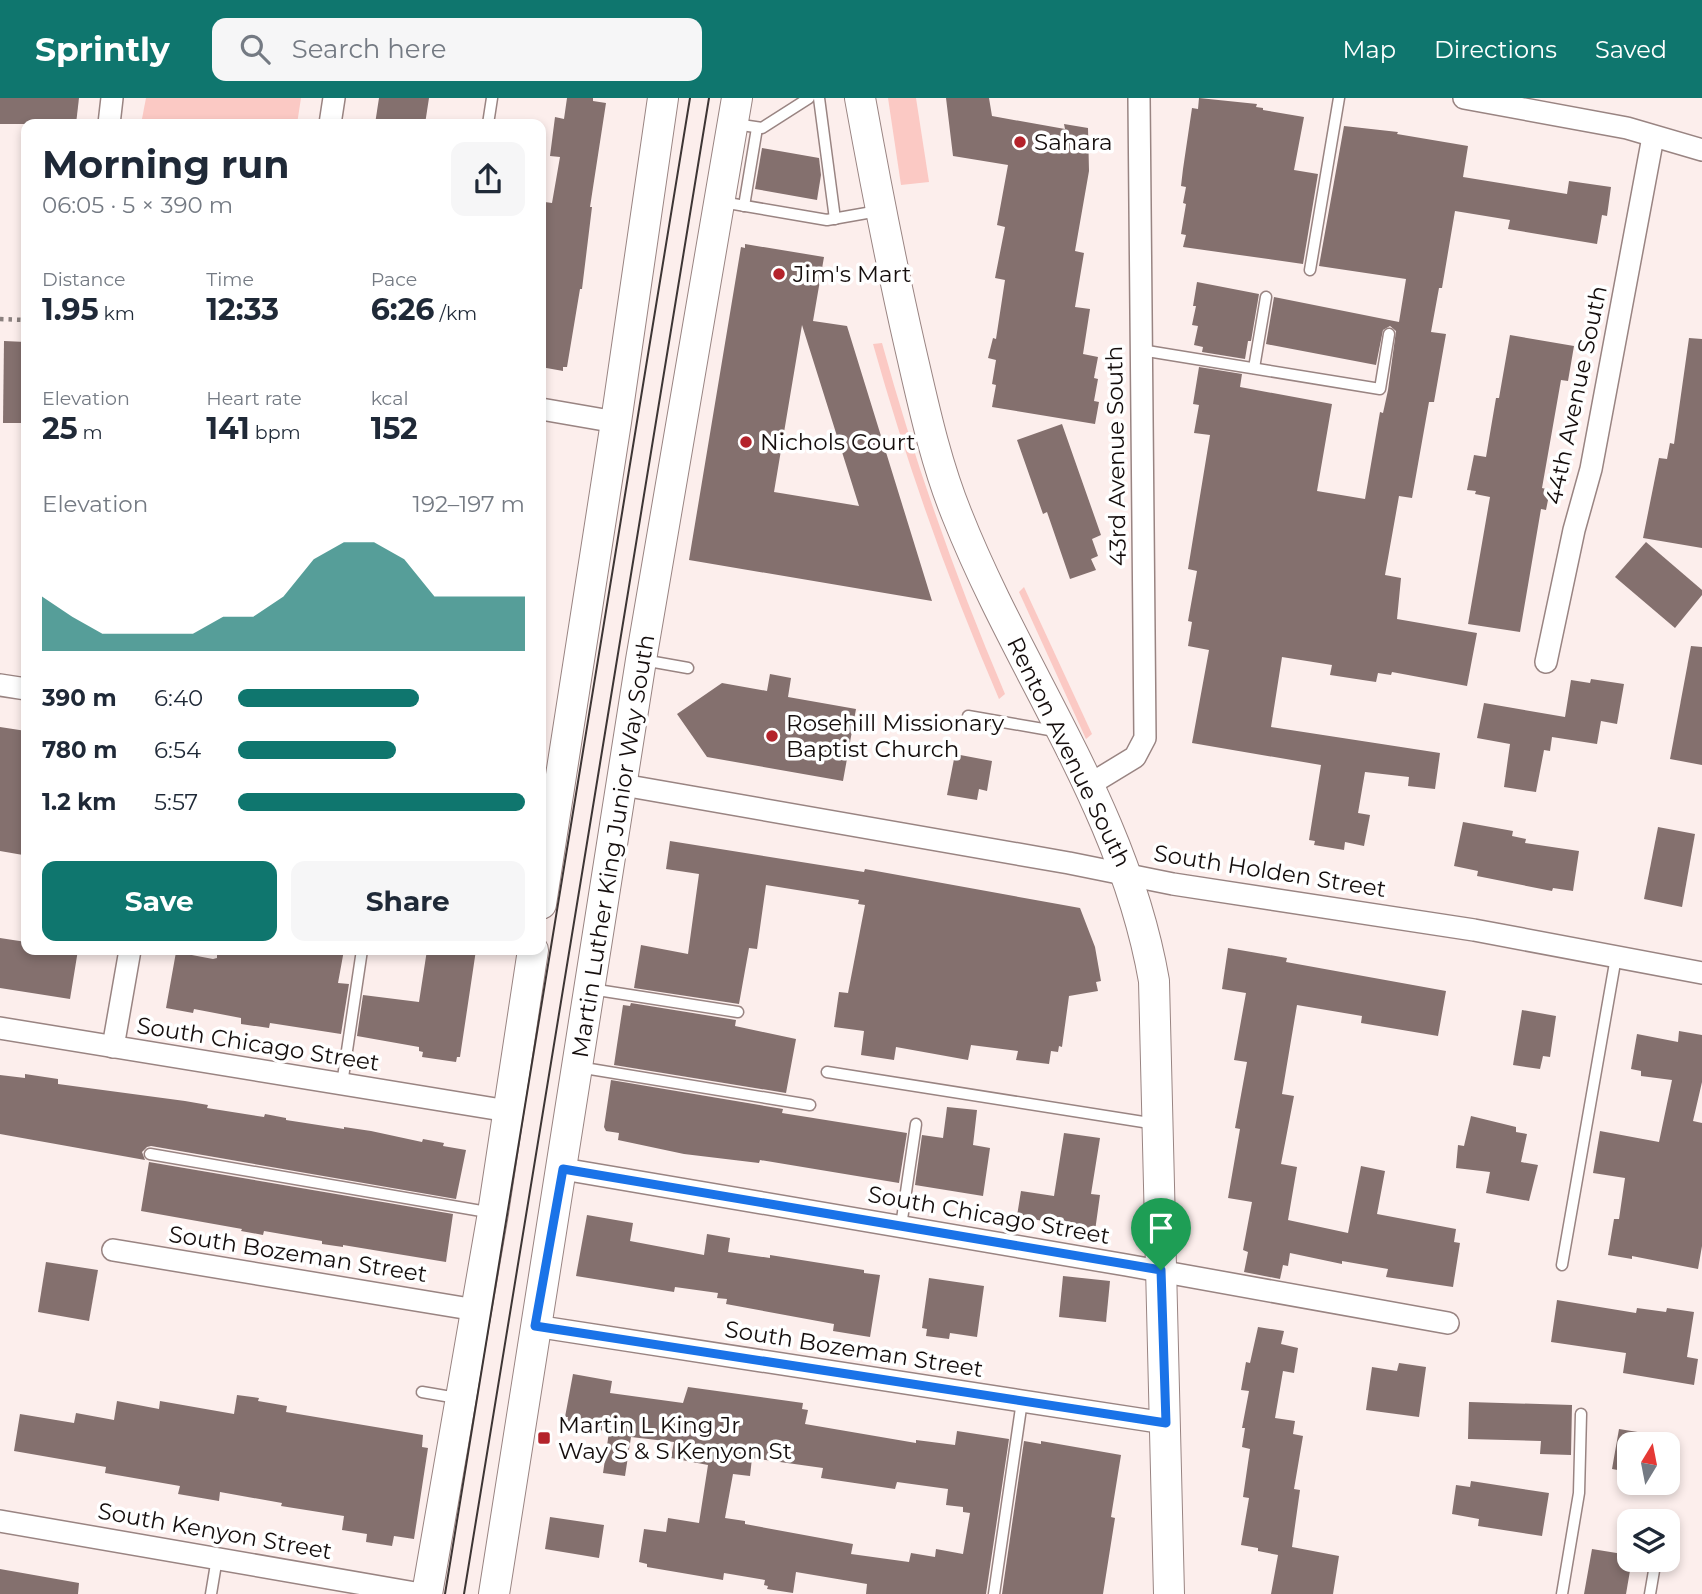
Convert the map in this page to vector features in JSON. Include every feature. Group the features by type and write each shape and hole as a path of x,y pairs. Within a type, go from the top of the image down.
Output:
{"main road":[{"path":"546,838 551,772 616,422 663,98"},
{"name":"Renton Avenue South","path":"860,98 881,211 927,422 956,512 985,582 1089,785 1127,874 1146,935 1154,981 1159,1124 1169,1594"},
{"name":"Martin Luther King Junior Way South","path":"494,1594 641,660 732,204 742,117"},
{"path":"427,1594 493,1213 532,955"}],"street":[{"path":"110,119 112,98"},
{"path":"331,119 334,98"},
{"name":"43rd Avenue South","path":"1089,785 1135,758 1145,738 1139,98"},
{"path":"1464,98 1628,128 1702,150"},
{"name":"44th Avenue South","path":"1546,663 1574,530 1591,469 1653,137"},
{"path":"546,410 616,422"},
{"path":"0,685 21,688"},
{"name":"South Holden Street","path":"623,785 1173,884 1474,929 1702,973"},
{"path":"113,1047 129,955"},
{"name":"South Chicago Street","path":"0,1028 508,1111"},
{"name":"South Chicago Street","path":"563,1169 1161,1270 1448,1323"},
{"name":"South Bozeman Street","path":"113,1250 476,1310"},
{"name":"South Bozeman Street","path":"535,1326 1166,1423"},
{"name":"South Kenyon Street","path":"0,1521 421,1594"}],"lane":[{"path":"489,119 492,98"},
{"path":"742,117 762,128 809,98"},
{"path":"819,98 835,219"},
{"path":"1310,270 1339,98"},
{"path":"732,204 827,220 881,211"},
{"path":"1254,368 1266,298"},
{"path":"1141,350 1380,389 1389,334"},
{"path":"641,660 688,668"},
{"path":"968,716 1064,733"},
{"path":"342,1084 361,955"},
{"path":"1562,1265 1616,957"},
{"path":"591,989 738,1012"},
{"path":"578,1067 810,1105"},
{"path":"827,1072 1159,1124"},
{"path":"901,1226 916,1124"},
{"path":"150,1154 493,1213"},
{"path":"422,1392 462,1399"},
{"path":"994,1594 1022,1401"},
{"path":"1562,1594 1579,1493 1581,1414"},
{"path":"211,1594 217,1559"},
{"path":"1650,1594 1654,1572"}],"path":[{"path":"0,319 21,320"}],"shaded area":[{"path":"146,98 301,98 298,119 142,119"},
{"path":"888,98 916,98 929,182 901,185"},
{"path":"882,343 938,520 1005,694 999,699 946,568 915,479 873,344"},
{"path":"1024,587 1092,734 1086,739 1019,592"}],"building":[{"path":"0,98 79,98 77,119 21,119 21,124 0,124"},
{"path":"379,98 429,98 426,119 376,119"},
{"path":"567,98 593,98 593,101 606,103 590,207 582,289 567,367 563,367 563,371 546,368 546,202 552,203 560,157 550,156 555,117 564,119"},
{"path":"946,98 989,98 992,116 1065,129 1064,124 1088,128 1089,171 1075,251 1084,253 1075,307 1090,309 1083,354 1098,357 1094,378 1098,379 1094,401 1099,402 1095,424 992,407 996,385 992,384 996,360 988,358 993,338 996,339 1005,280 995,278 1005,227 997,225 1008,165 953,156"},
{"path":"1199,98 1257,104 1256,107 1263,110 1304,117 1294,170 1318,174 1303,264 1183,247 1186,235 1181,234 1186,187 1181,186 1192,108 1198,109"},
{"path":"1344,126 1398,132 1397,134 1468,146 1463,177 1567,194 1569,181 1611,187 1607,216 1602,215 1597,244 1508,229 1510,220 1455,211 1442,288 1439,288 1431,332 1446,334 1434,402 1429,402 1412,498 1399,496 1385,575 1401,578 1397,619 1477,633 1467,686 1392,672 1391,675 1378,673 1376,682 1330,675 1332,665 1282,657 1271,727 1440,753 1435,789 1408,786 1409,777 1365,772 1358,813 1370,815 1364,846 1345,842 1344,850 1314,845 1315,841 1309,840 1321,765 1192,743 1209,650 1188,646 1192,622 1188,621 1197,571 1188,569 1210,435 1194,433 1199,405 1193,404 1199,367 1242,374 1240,387 1332,404 1317,491 1365,499 1380,412 1383,413 1388,390 1396,331 1390,326 1383,330 1376,365 1266,344 1274,297 1399,322 1406,279 1319,266"},
{"path":"762,148 819,158 821,175 817,200 755,189"},
{"name":"Nichols Court","path":"745,244 824,257 813,321 847,326 932,601 689,560 741,247 745,248","holes":["802,325 859,506 774,492"]},
{"path":"1197,282 1259,294 1245,359 1202,352 1203,347 1194,345 1198,326 1192,325"},
{"path":"1510,335 1574,346 1568,381 1561,380 1542,488 1550,490 1546,510 1541,509 1520,632 1468,624 1490,497 1467,490 1474,455 1486,457"},
{"path":"1689,338 1702,339 1702,548 1643,538 1659,458 1667,459 1670,443 1674,444"},
{"path":"4,341 21,342 21,423 3,423"},
{"path":"1062,424 1101,535 1092,539 1098,556 1091,559 1096,570 1070,579 1047,512 1043,514 1017,440"},
{"path":"1646,542 1702,590 1702,595 1675,628 1615,577"},
{"path":"1691,646 1702,647 1702,765 1670,759"},
{"name":"Rosehill Missionary Baptist Church","path":"770,674 791,678 788,697 856,709 843,781 707,757 677,714 722,683 767,691"},
{"path":"1591,679 1624,684 1617,724 1601,721 1597,744 1552,737 1550,751 1544,750 1536,792 1504,787 1510,744 1477,738 1484,703 1565,717 1571,680 1590,683"},
{"path":"0,727 21,730 21,855 0,851"},
{"path":"955,754 992,761 987,791 979,789 977,800 947,795"},
{"path":"1463,822 1513,831 1512,836 1526,839 1525,843 1579,851 1573,891 1553,888 1552,891 1477,876 1478,871 1454,866"},
{"path":"1658,827 1695,834 1682,907 1644,899"},
{"path":"670,841 864,872 865,869 1080,908 1095,947 1101,981 1096,982 1098,991 1069,996 1062,1047 1059,1046 1058,1052 1051,1051 1049,1064 1016,1060 1018,1051 971,1045 968,1060 896,1047 894,1060 861,1055 864,1031 834,1027 839,992 848,993 865,905 858,904 859,900 766,885 757,949 749,948 739,1004 634,988 641,945 688,954 699,874 666,869"},
{"path":"0,938 21,941 21,955 77,955 70,999 0,988"},
{"path":"1228,948 1287,958 1286,962 1446,991 1438,1036 1361,1023 1362,1016 1297,1005 1282,1094 1294,1096 1281,1164 1297,1167 1288,1220 1348,1233 1361,1166 1385,1171 1377,1214 1456,1229 1454,1242 1460,1243 1453,1287 1386,1277 1388,1269 1342,1261 1342,1264 1290,1253 1288,1266 1283,1265 1280,1279 1244,1272 1248,1252 1243,1250 1252,1202 1228,1198 1240,1129 1235,1128 1247,1062 1234,1060 1246,993 1222,989"},
{"path":"175,955 217,958 217,955 343,955 338,983 349,984 341,1034 270,1023 269,1028 241,1024 241,1018 194,1009 193,1013 166,1008"},
{"path":"426,955 475,955 460,1057 457,1057 456,1062 422,1057 423,1052 419,1051 419,1047 357,1036 363,995 419,1002"},
{"path":"631,1003 736,1020 735,1026 796,1039 786,1093 614,1065 623,1005 630,1006"},
{"path":"1522,1010 1556,1016 1550,1057 1543,1056 1540,1069 1513,1065"},
{"path":"1679,1031 1702,1035 1702,1082 1693,1121 1702,1123 1702,1246 1698,1269 1632,1256 1632,1259 1608,1255 1614,1219 1619,1219 1625,1178 1593,1173 1600,1131 1659,1142 1672,1080 1641,1076 1641,1071 1631,1069 1637,1034 1678,1042"},
{"path":"25,1074 58,1079 58,1084 185,1101 208,1105 207,1108 264,1117 265,1114 286,1120 371,1131 422,1142 423,1139 444,1143 443,1146 466,1150 456,1199 151,1146 142,1152 145,1160 0,1134 0,1075 25,1078"},
{"path":"611,1080 783,1109 782,1113 907,1133 899,1183 760,1160 759,1163 684,1154 618,1140 619,1133 606,1131 604,1127"},
{"path":"947,1107 977,1110 973,1145 990,1148 983,1196 915,1185 922,1135 943,1138"},
{"path":"1471,1116 1516,1127 1516,1132 1527,1134 1521,1162 1538,1165 1529,1201 1486,1193 1490,1172 1456,1168 1458,1145 1464,1146"},
{"path":"1064,1133 1100,1138 1091,1194 1100,1195 1095,1231 1017,1216 1021,1191 1054,1196"},
{"path":"149,1162 453,1214 446,1262 322,1244 322,1241 264,1231 263,1235 141,1211"},
{"path":"587,1215 633,1223 630,1241 704,1255 707,1234 730,1238 728,1252 770,1258 770,1255 880,1275 870,1337 833,1331 834,1324 726,1304 727,1299 717,1298 718,1293 675,1287 674,1292 576,1276"},
{"path":"46,1262 98,1270 89,1321 38,1312"},
{"path":"1063,1276 1110,1281 1106,1322 1059,1317"},
{"path":"929,1278 984,1286 977,1337 950,1333 949,1339 926,1336 927,1329 922,1328"},
{"path":"1557,1300 1636,1313 1637,1308 1666,1312 1667,1308 1694,1312 1687,1357 1698,1359 1694,1385 1623,1373 1626,1353 1551,1342"},
{"path":"1258,1327 1284,1331 1281,1344 1298,1348 1294,1373 1283,1371 1275,1418 1295,1421 1293,1434 1303,1436 1294,1489 1300,1490 1292,1547 1339,1556 1333,1594 1271,1594 1278,1555 1241,1545 1249,1498 1243,1497 1250,1449 1242,1447 1245,1428 1242,1428 1249,1391 1241,1390 1246,1362 1250,1363"},
{"path":"1399,1363 1426,1367 1419,1417 1366,1410 1372,1367 1397,1371"},
{"path":"573,1374 612,1381 610,1393 683,1403 688,1387 803,1403 802,1409 808,1410 805,1424 916,1443 916,1440 955,1445 957,1431 1009,1439 986,1594 866,1594 867,1584 796,1572 793,1593 767,1589 765,1580 724,1573 723,1580 647,1567 647,1564 639,1562 644,1529 666,1532 668,1518 699,1523 708,1465 671,1458 674,1442 631,1437 625,1476 603,1473 609,1432 567,1423 568,1417 565,1417","holes":["752,1458 823,1468 821,1478 895,1489 897,1482 948,1489 946,1505 963,1507 963,1512 970,1513 963,1554 936,1549 935,1557 911,1553 909,1562 851,1554 853,1544 725,1518 733,1474 750,1476"]},
{"path":"237,1395 287,1406 286,1412 423,1435 422,1447 428,1448 414,1539 394,1536 392,1546 366,1542 367,1534 342,1530 344,1516 281,1506 282,1503 220,1492 219,1501 178,1494 180,1486 105,1473 106,1467 14,1451 20,1414 74,1423 76,1413 114,1420 117,1401 159,1409 160,1401 234,1414"},
{"path":"1469,1402 1572,1405 1571,1455 1540,1454 1541,1441 1468,1439"},
{"path":"1617,1440 1617,1470 1612,1469"},
{"path":"1024,1441 1041,1444 1041,1441 1121,1455 1111,1517 1115,1518 1103,1594 1002,1594"},
{"path":"1471,1481 1549,1493 1542,1536 1478,1526 1479,1519 1452,1514 1456,1485 1470,1487"},
{"path":"550,1517 604,1525 599,1558 545,1549"},
{"path":"1592,1549 1617,1553 1617,1572 1630,1572 1626,1594 1584,1594"},
{"path":"0,1569 79,1583 78,1594 0,1594"}],"tram line":[{"path":"445,1594 690,98"},
{"path":"464,1594 709,98"}],"place":[{"name":"Sahara","path":"1020,142"},
{"name":"Jim's Mart","path":"779,274"},
{"name":"Nichols Court","path":"746,442"},
{"name":"Rosehill Missionary Baptist Church","path":"772,736"},
{"name":"Martin L King Jr Way S & S Kenyon St","path":"544,1438"}],"route":[{"path":"563,1169 1161,1270 1166,1423 535,1326 563,1169"}]}
